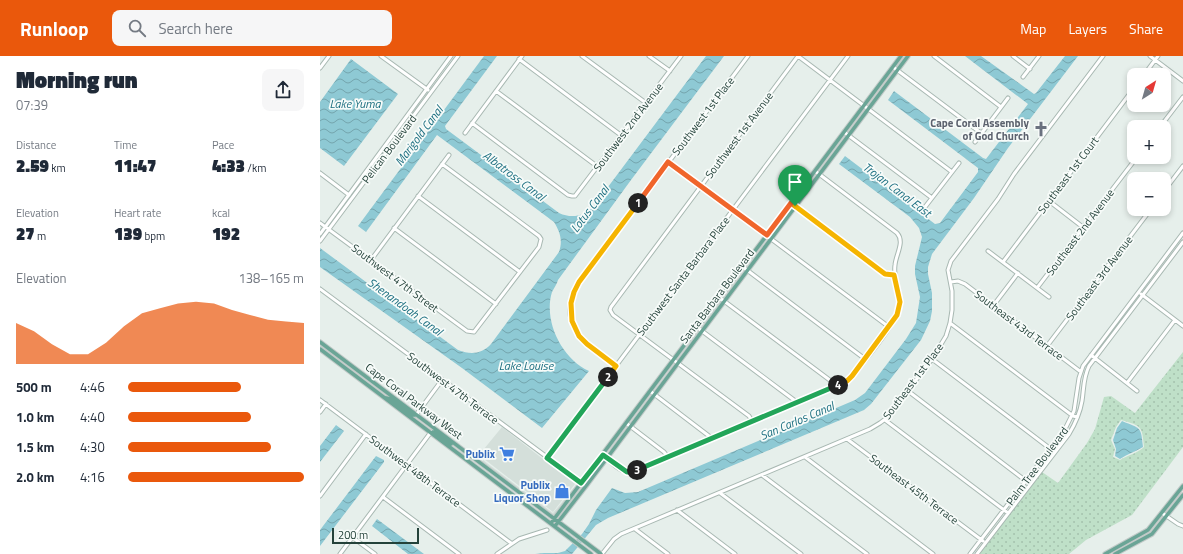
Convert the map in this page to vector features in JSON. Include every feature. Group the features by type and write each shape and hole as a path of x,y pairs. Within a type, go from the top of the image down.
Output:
{"main road":[{"name":"Santa Barbara Boulevard","path":"551,523 901,56"},
{"name":"Santa Barbara Boulevard","path":"555,526 631,427 908,56"},
{"name":"Cape Coral Parkway West","path":"320,342 558,522 578,535"},
{"name":"Cape Coral Parkway West","path":"320,349 591,554"},
{"path":"384,398 391,399 412,415 416,415"},
{"path":"431,432 436,433 458,449 462,449"},
{"path":"473,464 500,481 505,482"},
{"path":"1105,554 1146,532 1183,486"},
{"path":"1115,554 1148,537 1156,530 1183,495"},
{"path":"563,516 563,522 602,554"}],"street":[{"path":"320,68 329,56"},
{"path":"381,56 426,90 431,92"},
{"name":"Pelican Boulevard","path":"320,241 458,56"},
{"path":"582,56 646,103"},
{"path":"649,56 670,71"},
{"name":"Southwest 2nd Avenue","path":"472,123 568,195 572,196 578,194 681,56"},
{"name":"Southwest 1st Place","path":"616,366 584,342 575,330 571,317 572,299 577,285 748,56"},
{"path":"798,56 952,172"},
{"name":"Southwest 1st Avenue","path":"640,334 613,315 610,310 613,303 798,56"},
{"name":"Southwest Santa Barbara Place","path":"547,458 848,56"},
{"path":"934,56 1001,107"},
{"path":"1013,56 1030,68"},
{"path":"1023,77 1039,56"},
{"name":"Southeast 1st Place","path":"602,554 616,537 635,528 847,439 874,427 885,420 932,359 944,340 950,323 953,301 948,270 951,261 998,199 1014,174 1103,56"},
{"path":"1150,56 1183,81"},
{"path":"1150,68 1158,56"},
{"path":"450,57 454,61"},
{"name":"Pelican Boulevard","path":"320,234 450,57"},
{"path":"465,133 520,58 622,136"},
{"path":"893,67 981,133"},
{"path":"496,91 598,167"},
{"path":"1165,120 1183,96"},
{"name":"Southeast 1st Court","path":"1003,262 1127,97"},
{"path":"975,142 1008,98"},
{"path":"844,132 932,198"},
{"path":"371,260 449,155"},
{"path":"668,162 889,327"},
{"path":"925,208 958,163"},
{"path":"394,228 496,304 539,247 541,239 539,236 442,164"},
{"name":"Southeast 2nd Avenue","path":"1038,288 1132,164"},
{"path":"1171,182 1183,166"},
{"path":"603,455 627,472 633,472 835,386 850,379 889,327 897,315 900,305 894,275 895,263 901,240 900,237 897,233 815,171"},
{"path":"320,173 353,198"},
{"path":"418,196 520,272"},
{"path":"1049,201 1084,228"},
{"path":"791,203 885,274 894,275"},
{"name":"Southeast 3rd Avenue","path":"1047,346 1145,216"},
{"name":"Southwest 47th Street","path":"320,223 461,327 470,332 477,330 496,304"},
{"name":"Palm Tree Boulevard","path":"970,554 1064,431 1072,416 1076,404 1081,371 1091,355 1183,233"},
{"name":"Palm Tree Boulevard","path":"977,554 1069,434 1078,417 1082,401 1085,376 1089,366 1183,242"},
{"path":"988,251 1049,297"},
{"path":"743,267 865,359"},
{"path":"994,306 1018,274"},
{"name":"Southeast 43rd Terrace","path":"951,282 962,282 1081,371 1085,376"},
{"name":"Southwest 47th Terrace","path":"320,289 586,486"},
{"path":"1138,292 1183,326"},
{"path":"720,298 831,381 835,386"},
{"path":"1127,383 1175,320"},
{"path":"950,323 1072,416 1078,417"},
{"path":"698,328 794,400 795,403"},
{"path":"640,334 749,416 752,421"},
{"path":"1091,355 1137,391"},
{"path":"932,359 1055,452"},
{"path":"416,415 442,380"},
{"path":"650,391 711,439"},
{"path":"908,391 1030,484"},
{"name":"Southwest 48th Terrace","path":"320,400 511,543"},
{"path":"320,412 326,404"},
{"path":"885,420 1008,514"},
{"path":"626,423 664,452 668,457"},
{"path":"340,554 431,432"},
{"path":"320,496 366,434"},
{"name":"Southeast 45th Terrace","path":"847,439 985,543"},
{"path":"805,457 933,554"},
{"path":"762,475 867,554"},
{"path":"720,492 801,554"},
{"path":"383,497 459,554"},
{"path":"677,510 735,554"},
{"path":"1162,513 1183,526"},
{"path":"635,528 668,554"},
{"path":"497,554 511,543 523,537 547,530"},
{"path":"352,537 375,554"}],"shaded area":[{"path":"502,427 575,484 553,512 479,455"},
{"path":"505,428 580,482 554,516 482,462 483,460 553,513 576,485 576,483"}],"green space":[{"path":"1183,352 1183,447 1132,515 1086,540 1069,554 979,554 1042,472 1058,483 1087,443 1095,429 1104,397 1111,396 1135,413","holes":["1121,420 1140,428 1143,435 1144,447 1120,460 1113,457 1115,449 1111,440 1116,427"]}],"water":[{"name":"Lake Louise","path":"484,56 497,56 445,126 446,129 559,213 569,216 578,216 586,213 593,207 706,56 724,56 558,280 552,292 550,315 557,338 571,358 589,371 542,428 462,368 320,267 320,248 458,350 467,353 476,353 484,350 491,344 559,252 561,244 560,236 554,222 437,135 366,232 358,226"},
{"path":"965,56 981,56 1034,94 1065,56 1078,56 1008,148 974,198 932,254 928,267 932,293 932,311 930,321 921,340 871,404 864,410 608,518 596,525 572,554 535,554 558,553 565,551 582,534 596,510 612,488 625,493 638,492 855,400 865,393 906,339 916,323 920,297 915,274 915,266 922,237 919,228 910,217 839,164 845,156 935,224 940,223 978,172 978,168 888,100 894,91 986,159 1028,104"},
{"name":"Lake Yuma","path":"351,59 398,94 344,166 320,148 320,102"},
{"path":"1122,421 1139,429 1142,435 1143,447 1120,459 1115,456 1116,449 1113,440 1117,428"},
{"path":"336,425 344,431 320,462 320,446"},
{"path":"376,456 384,460 384,462 320,546 320,530"},
{"path":"377,519 424,554 408,554 372,526"}],"place":[{"name":"Cape Coral Assembly of God Church","path":"1041,129"},
{"name":"Publix","path":"507,454"},
{"name":"Publix Liquor Shop","path":"562,491"}],"route":[{"path":"668,162 767,235 791,203 795,206 885,274 894,275 900,302 896,318 850,379 630,473 621,469 603,455 581,483 547,458 616,366 584,342 577,334 573,325 570,311 574,292 579,282 668,162"}],"water label":[{"name":"Marigold Canal","path":"419,136"},
{"name":"Albatross Canal","path":"514,176"},
{"name":"Trojan Canal East","path":"897,190"},
{"name":"Lotus Canal","path":"590,209"},
{"name":"Shenandoah Canal","path":"405,307"},
{"name":"San Carlos Canal","path":"797,421"}]}
